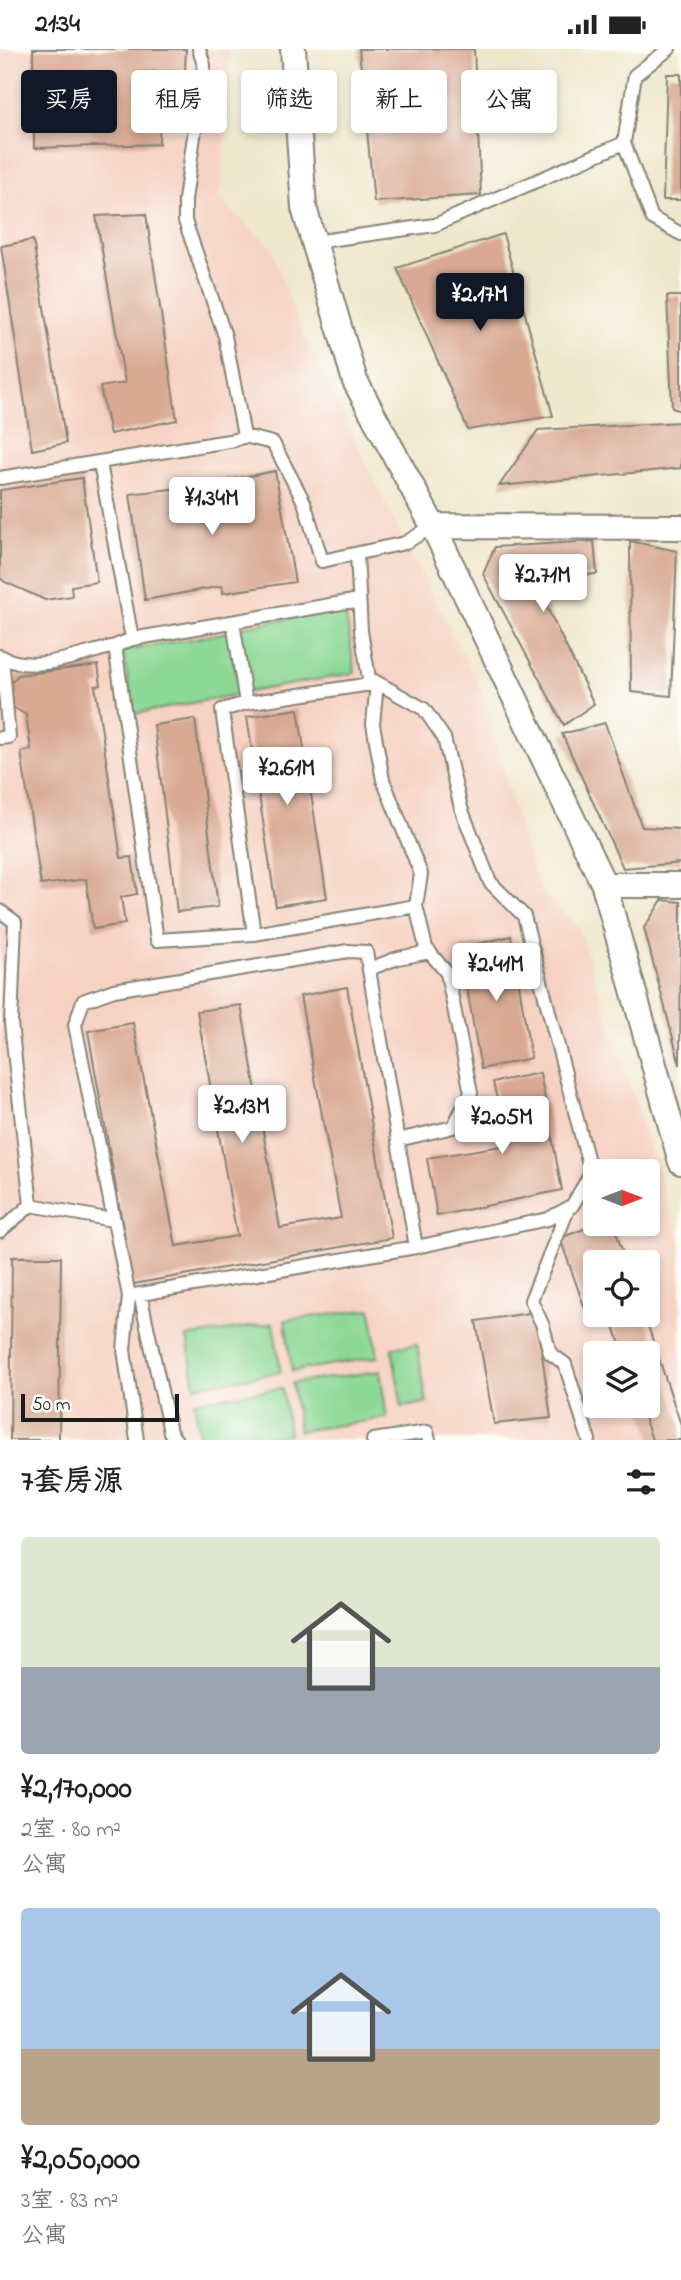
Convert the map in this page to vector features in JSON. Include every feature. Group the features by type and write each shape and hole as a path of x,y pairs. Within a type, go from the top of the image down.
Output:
{"street":[{"path":"293,49 304,208 355,381 433,526 604,885 681,1162"},
{"path":"433,526 681,527"},
{"path":"604,885 681,885"}],"lane":[{"path":"199,49 204,65 185,200 185,221 225,336 244,436"},
{"path":"669,49 635,75 624,143 652,218 681,234"},
{"path":"314,242 435,225 624,143"},
{"path":"0,478 236,440 244,436 273,443 304,502 322,561 405,543 433,526"},
{"path":"100,463 132,639"},
{"path":"357,554 359,600 369,678 424,709 444,738 461,809 491,882 524,916 591,1173 569,1207 531,1300 543,1326 550,1353 565,1364 589,1440"},
{"path":"1,657 12,663 43,663 115,646 132,639 359,600"},
{"path":"233,622 246,703"},
{"path":"115,646 157,940 254,934 416,906"},
{"path":"0,738 9,737 1,657"},
{"path":"254,934 222,710 246,703 377,683"},
{"path":"377,683 373,724 383,780 421,874 416,906 430,952 447,973 471,1093 453,1127 398,1140"},
{"path":"0,911 15,922 11,1023 31,1205"},
{"path":"176,1440 170,1432 112,1220 75,1025 83,1000 114,990 348,951 366,952 416,1247"},
{"path":"369,969 398,958 430,952"},
{"path":"31,1205 112,1220"},
{"path":"0,1231 31,1205"},
{"path":"134,1295 416,1247 548,1219 569,1207"},
{"path":"134,1295 124,1350 137,1440"},
{"path":"373,1440 427,1432 429,1440"}],"shaded area":[{"path":"0,49 228,49 230,52 227,125 227,70 131,70 131,133 226,133 219,198 272,248 297,321 405,543 482,690 520,831 541,892 579,928 654,1159 583,1159 583,1236 660,1236 660,1179 681,1244 681,1440 0,1440"}],"green space":[{"path":"345,608 355,673 248,692 237,628"},
{"path":"229,632 240,694 134,714 123,651"},
{"path":"371,1309 378,1357 292,1371 285,1320"},
{"path":"273,1323 281,1372 195,1386 187,1337"},
{"path":"417,1344 427,1403 402,1407 392,1348"},
{"path":"380,1371 387,1418 299,1431 292,1383"},
{"path":"282,1388 289,1434 245,1440 200,1440 194,1401"}],"building":[{"path":"33,49 186,49 185,70 131,70 131,133 159,133 159,144 34,148 34,133 117,133 117,70 33,70"},
{"path":"359,49 474,49 475,70 461,70 461,133 478,133 481,195 374,202 367,133 447,133 447,70 361,70"},
{"path":"667,74 681,74 681,200 663,200"},
{"path":"146,214 177,420 110,434 100,387 125,383 96,216"},
{"path":"503,234 553,416 468,430 397,268"},
{"path":"33,240 66,443 32,450 1,246"},
{"path":"667,296 681,296 681,411 672,408"},
{"path":"681,422 681,468 499,486 538,430"},
{"path":"275,471 295,582 223,593 222,586 145,600 130,494 203,485"},
{"path":"82,478 97,582 71,586 72,596 45,600 5,582 0,578 0,490"},
{"path":"594,541 597,574 533,579 594,704 564,725 483,574 495,547"},
{"path":"630,541 677,551 671,696 631,692"},
{"path":"98,665 101,685 95,686 121,858 132,857 137,894 121,897 125,924 93,929 86,879 41,885 21,752 31,750 26,715 13,707 11,683 18,675"},
{"path":"298,709 327,898 276,906 247,717"},
{"path":"195,719 218,907 177,912 154,725"},
{"path":"605,723 642,827 681,829 681,863 623,868 562,734"},
{"path":"662,900 681,902 680,1065 644,928"},
{"path":"511,936 531,1058 481,1069 460,948"},
{"path":"347,987 392,1238 133,1284 88,1031 133,1023 176,1246 237,1236 197,1011 241,1005 280,1228 341,1218 300,996"},
{"path":"540,1073 562,1190 437,1216 427,1158 508,1145 493,1082"},
{"path":"583,1229 583,1236 617,1236 622,1250 583,1250 583,1303 560,1238"},
{"path":"12,1257 61,1257 59,1440 10,1440"},
{"path":"536,1312 551,1418 494,1424 476,1321"},
{"path":"614,1327 648,1327 653,1341 619,1341"},
{"path":"660,1362 681,1425 681,1440 652,1440 644,1418 660,1418"}]}
